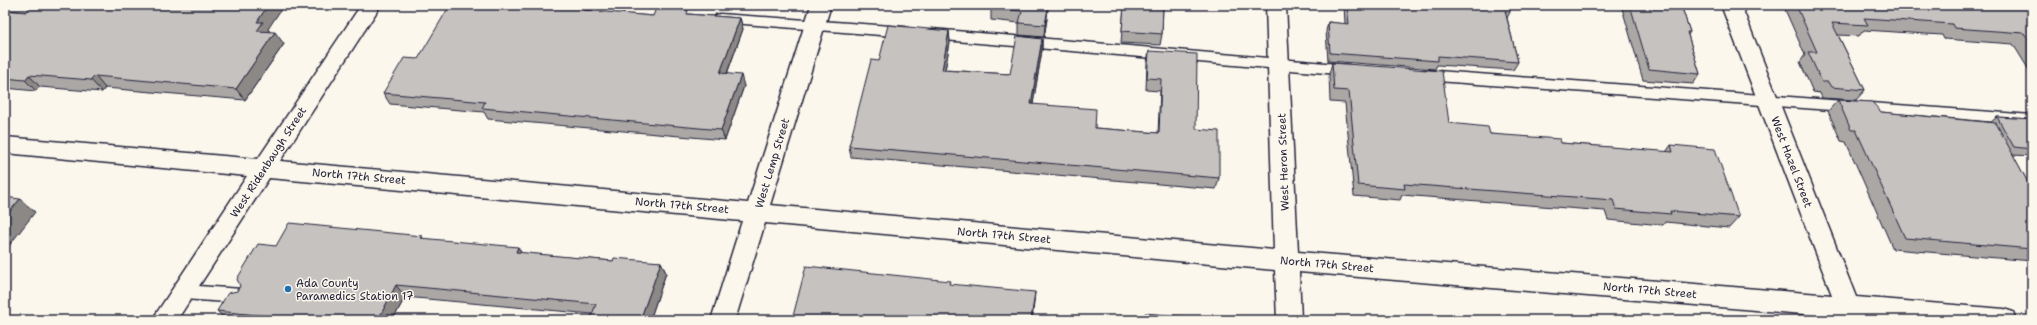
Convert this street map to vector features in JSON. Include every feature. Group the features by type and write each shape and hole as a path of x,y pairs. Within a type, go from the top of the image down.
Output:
{"street":[{"name":"West Ridenbaugh Street","path":"164,320 371,5"},
{"name":"West Heron Street","path":"1276,5 1289,320"},
{"name":"West Hazel Street","path":"1730,5 1851,313"},
{"name":"West Lemp Street","path":"723,320 818,15"},
{"name":"North 17th Street","path":"5,145 264,167 1851,313 2004,320"}],"lane":[{"path":"546,5 688,15"},
{"path":"704,16 818,15 1278,64 1364,71"},
{"path":"1411,74 2032,120"},
{"path":"183,292 242,296"}],"building":[{"path":"32,5 268,5 257,22 263,22 257,31 275,32 236,89 95,76 91,80 29,75 25,80 5,78 5,10 26,12"},
{"path":"450,5 585,5 583,10 653,16 656,8 688,10 687,14 740,18 720,73 741,75 721,130 482,108 485,102 383,93 404,58 418,59"},
{"path":"991,5 1033,5 1048,8 1045,25 1019,23 1022,11 991,9"},
{"path":"1124,5 1163,5 1162,34 1122,31"},
{"path":"1347,5 1509,5 1510,12 1505,11 1518,62 1438,56 1438,61 1330,53 1328,22 1349,24"},
{"path":"1630,5 1681,5 1690,32 1687,32 1700,74 1649,69"},
{"path":"1796,5 2032,5 2032,46 2024,33 1954,28 1952,24 1864,18 1868,25 1832,23 1865,90 1831,87 1828,82 1822,82 1808,52 1817,52"},
{"path":"888,25 949,31 942,70 1010,74 1017,36 1042,39 1031,104 1096,109 1095,128 1159,133 1161,79 1147,78 1149,51 1197,54 1196,129 1219,131 1219,178 849,146 871,60 879,61"},
{"path":"1332,63 1442,71 1449,123 1488,127 1490,134 1560,139 1561,143 1673,152 1671,145 1715,149 1739,217 1670,211 1671,214 1616,209 1613,200 1404,184 1405,189 1358,185 1349,91 1334,90"},
{"path":"1838,100 1872,102 1881,112 1996,123 2032,190 2032,249 1905,238 1856,130 1851,130"},
{"path":"1997,117 2032,119 2032,149 2014,147"},
{"path":"5,197 20,199 5,217"},
{"path":"289,223 422,236 420,238 518,247 516,252 613,261 614,258 661,262 640,320 590,320 596,304 396,285 378,320 307,320 217,311 228,293 237,291 240,286 237,279 258,244 276,246"},
{"path":"806,266 950,281 949,284 1035,292 1031,320 792,320"},
{"path":"1145,313 1213,319 1213,320 1145,320"}],"place":[{"name":"Ada County Paramedics Station 17","path":"288,289"}]}
